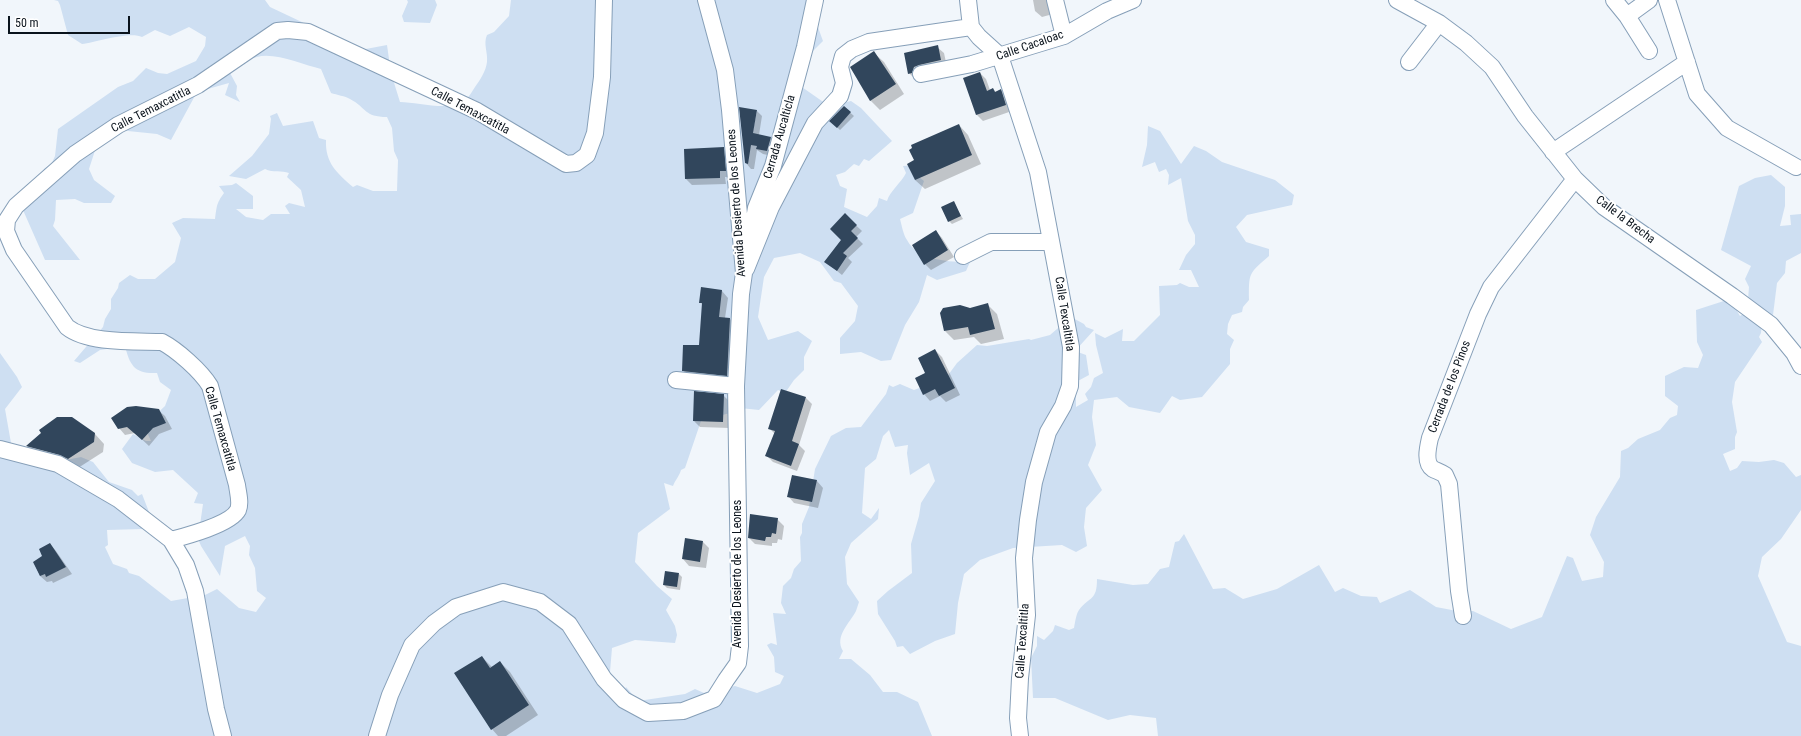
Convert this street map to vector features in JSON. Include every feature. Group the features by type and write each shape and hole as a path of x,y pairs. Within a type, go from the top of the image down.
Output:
{"street":[{"name":"Calle Temaxcatitla","path":"171,540 215,526 230,518 238,510 240,500 237,485 210,386 205,378 169,346 162,342 93,338 73,332 67,327 8,240 6,231 7,220 16,206 75,154 118,125 198,85 277,31 288,30 308,32 477,111 566,164 576,163 587,155 595,133 602,77 604,0"},
{"name":"Avenida Desierto de los Leones","path":"377,736 390,695 412,645 434,623 456,607 503,592 540,602 569,624 604,679 624,700 648,713 683,711 714,699 738,663 740,646 736,386 741,294 744,273 725,70 706,0"},
{"name":"Cerrada Aucalticla","path":"744,273 756,208 773,166 805,47 815,0"},
{"path":"744,273 771,207 815,123 840,96 844,83 840,67 843,56 852,49 869,42 971,26 968,0"},
{"path":"1055,0 1064,36"},
{"name":"Calle Cacaloac","path":"921,74 972,64 1064,36 1107,12 1133,0"},
{"path":"1397,0 1416,4"},
{"path":"1614,0 1627,16 1649,51"},
{"path":"1627,16 1649,0"},
{"path":"1667,0 1697,94 1727,128 1796,168"},
{"name":"Calle la Brecha","path":"1416,4 1466,43 1492,67 1525,116 1574,179 1604,207 1732,296 1771,326 1794,353 1801,366"},
{"path":"1409,62 1439,23"},
{"name":"Calle Texcaltitla","path":"971,26 979,37 1000,56 1038,172 1071,347 1070,386 1063,406 1048,432 1034,482 1028,520 1024,558 1027,615 1020,678 1018,718 1020,736"},
{"path":"1553,152 1687,62"},
{"name":"Cerrada de los Pinos","path":"1463,616 1459,591 1449,484 1445,475 1432,469 1427,452 1430,438 1478,314 1492,287 1574,179"},
{"path":"963,256 991,242 1050,242"},
{"path":"676,380 736,386"},
{"path":"0,449 58,464 118,499 171,540 186,565 195,591 216,708 223,736"}],"shaded area":[{"path":"54,0 265,0 270,7 306,24 350,52 387,45 391,73 400,102 444,106 460,103 466,99 479,81 487,62 485,42 487,35 494,32 509,16 511,0 808,0 823,41 805,59 799,85 829,106 851,101 861,108 892,141 869,161 864,159 859,166 854,164 845,172 836,175 840,186 847,189 844,207 867,217 877,206 879,198 887,201 906,173 903,166 915,165 914,173 924,181 913,213 900,219 906,238 912,247 926,256 944,261 970,262 966,271 937,280 927,275 919,302 905,325 891,360 881,361 861,352 840,354 840,338 855,321 858,306 841,283 834,281 820,262 800,253 774,258 764,277 758,317 768,340 798,331 812,341 804,357 804,370 794,380 785,393 778,390 759,410 740,408 730,413 701,421 685,468 681,470 673,486 664,483 670,509 638,533 635,562 657,586 672,599 666,610 675,626 677,635 675,643 635,640 612,648 609,684 624,692 626,687 638,701 685,694 695,689 704,693 735,686 757,693 780,684 784,676 775,672 774,657 767,645 771,643 777,645 773,613 786,614 781,603 783,586 791,578 794,569 801,561 800,537 802,533 802,524 809,507 815,469 831,436 846,428 861,427 886,394 889,385 893,387 900,384 914,390 946,378 957,363 977,345 987,346 1029,339 1031,340 1050,335 1071,317 1084,324 1086,327 1094,330 1075,351 1086,355 1089,375 1076,382 1071,388 1076,396 1076,407 1088,400 1085,394 1091,387 1094,378 1103,373 1096,345 1095,333 1105,338 1123,329 1122,341 1134,341 1160,315 1159,286 1177,285 1180,283 1189,287 1199,287 1191,270 1179,270 1186,255 1195,244 1195,235 1188,221 1181,178 1168,185 1169,175 1166,169 1159,172 1155,162 1142,167 1147,145 1148,126 1160,131 1181,164 1194,146 1206,151 1222,162 1275,180 1294,195 1292,205 1247,215 1236,227 1246,242 1269,249 1269,256 1253,271 1249,284 1249,300 1243,307 1242,312 1232,315 1228,324 1227,334 1234,340 1230,349 1230,364 1202,397 1180,400 1172,396 1160,413 1129,407 1117,397 1094,400 1092,417 1096,445 1088,465 1102,490 1086,508 1084,527 1087,546 1076,552 1062,545 1013,548 980,560 964,574 958,603 955,634 935,641 910,654 903,646 897,647 895,641 878,614 877,601 912,573 911,544 921,503 935,481 929,463 910,475 907,453 908,445 895,447 889,430 883,436 876,459 865,468 862,513 871,519 879,508 878,519 851,543 845,557 847,584 859,602 856,611 844,630 840,640 843,651 839,659 851,659 870,675 883,692 897,692 918,702 932,736 0,736 0,353 17,377 22,387 5,409 11,443 50,463 81,457 93,462 109,482 132,490 138,496 142,494 149,512 143,529 107,530 108,545 105,547 113,564 127,569 129,573 139,576 171,601 188,598 197,599 217,589 239,608 256,612 266,598 257,591 255,568 249,555 250,546 245,536 225,546 220,576 201,546 196,534 200,525 203,504 194,503 198,493 173,470 155,472 132,463 122,449 133,434 146,441 151,441 144,426 165,406 171,390 160,382 157,373 143,372 135,367 129,359 125,346 100,350 80,363 74,361 103,327 105,319 111,309 111,299 118,288 119,283 130,275 138,279 155,279 175,262 181,238 172,223 183,218 215,219 217,205 224,193 219,186 232,185 236,183 253,196 253,209 236,209 246,217 263,220 271,214 290,214 285,206 289,203 305,207 301,190 287,177 289,173 265,169 246,179 229,176 252,156 269,134 270,116 277,113 283,126 313,121 319,138 326,140 326,148 333,167 353,187 357,185 373,191 397,191 398,160 394,151 392,128 387,117 380,117 370,114 356,102 343,96 331,93 321,69 272,56 257,57 229,71 237,86 236,95 240,102 225,95 229,83 197,92 171,140 157,134 128,131 123,129 100,135 89,169 94,180 115,196 111,203 84,203 75,199 56,200 55,220 53,226 80,260 45,260 19,201 45,168 51,165 55,156 58,129 118,87 133,81 146,68 158,73 167,74 196,61 205,46 206,37 189,27 170,36 155,30 142,37 130,35 82,44 68,35 60,5 58,1"},
{"path":"407,0 435,0 437,5 430,23 404,22 402,16 408,2"},
{"path":"1771,175 1785,187 1785,206 1780,226 1791,225 1790,215 1801,214 1801,253 1786,261 1785,273 1777,283 1773,315 1763,311 1761,333 1759,337 1762,342 1735,382 1732,402 1737,432 1735,437 1735,449 1723,454 1730,471 1737,468 1742,461 1759,462 1774,460 1784,463 1796,477 1801,475 1801,510 1781,539 1762,557 1758,576 1787,642 1801,646 1801,736 1158,736 1156,718 1130,715 1108,720 1055,698 1033,698 1031,658 1037,646 1037,636 1044,640 1053,631 1055,625 1069,630 1074,628 1076,616 1079,610 1092,598 1096,591 1097,579 1133,585 1148,584 1160,569 1169,567 1175,542 1179,541 1184,534 1213,589 1225,588 1243,599 1277,589 1319,565 1335,592 1343,588 1361,596 1377,597 1380,603 1410,590 1436,607 1457,611 1473,611 1511,629 1542,617 1567,556 1573,558 1582,581 1603,577 1604,562 1590,535 1596,517 1620,477 1621,451 1628,448 1638,439 1660,430 1670,418 1677,415 1678,406 1665,396 1665,376 1684,367 1698,368 1703,355 1697,342 1696,310 1730,299 1740,316 1747,311 1749,287 1745,279 1751,266 1721,250 1739,186 1755,178"}],"building":[{"path":"938,45 941,60 914,67 912,73 908,74 904,53"},
{"path":"874,51 896,84 870,101 850,67"},
{"path":"980,72 987,91 993,88 995,92 1001,89 1006,105 976,115 963,78"},
{"path":"844,106 851,112 837,128 829,121"},
{"path":"739,107 757,110 753,133 771,137 767,151 756,149 757,146 751,145 748,164 745,163"},
{"path":"959,124 972,155 915,180 907,164 914,160 909,150 912,148 911,145"},
{"path":"724,147 726,171 720,171 720,178 685,179 684,149"},
{"path":"954,201 961,216 948,222 941,207"},
{"path":"845,213 857,225 851,231 858,238 843,253 847,256 837,271 824,262 841,240 830,229"},
{"path":"936,230 948,250 924,265 912,245"},
{"path":"701,287 722,290 719,317 730,318 727,376 682,371 683,345 699,345 702,303 699,303"},
{"path":"988,303 995,329 970,335 968,327 944,331 940,313 943,308 960,305 970,308"},
{"path":"935,349 955,388 939,396 935,389 923,395 915,378 925,373 918,358"},
{"path":"781,389 806,397 792,441 799,444 791,466 765,456 775,431 768,429"},
{"path":"694,391 724,394 723,422 693,421"},
{"path":"136,406 159,409 166,423 153,428 142,440 127,427 118,429 111,418 127,407"},
{"path":"57,417 72,417 95,433 94,442 68,459 60,455 26,446 41,433 39,430"},
{"path":"792,475 817,480 812,502 787,497"},
{"path":"750,514 778,518 776,534 772,533 771,537 766,537 765,541 748,538"},
{"path":"685,538 703,541 700,562 682,559"},
{"path":"50,543 66,567 46,577 45,574 40,576 33,562 42,556 39,549"},
{"path":"665,571 679,573 677,587 663,585"},
{"path":"482,656 490,668 500,661 529,705 491,730 454,673"}]}
